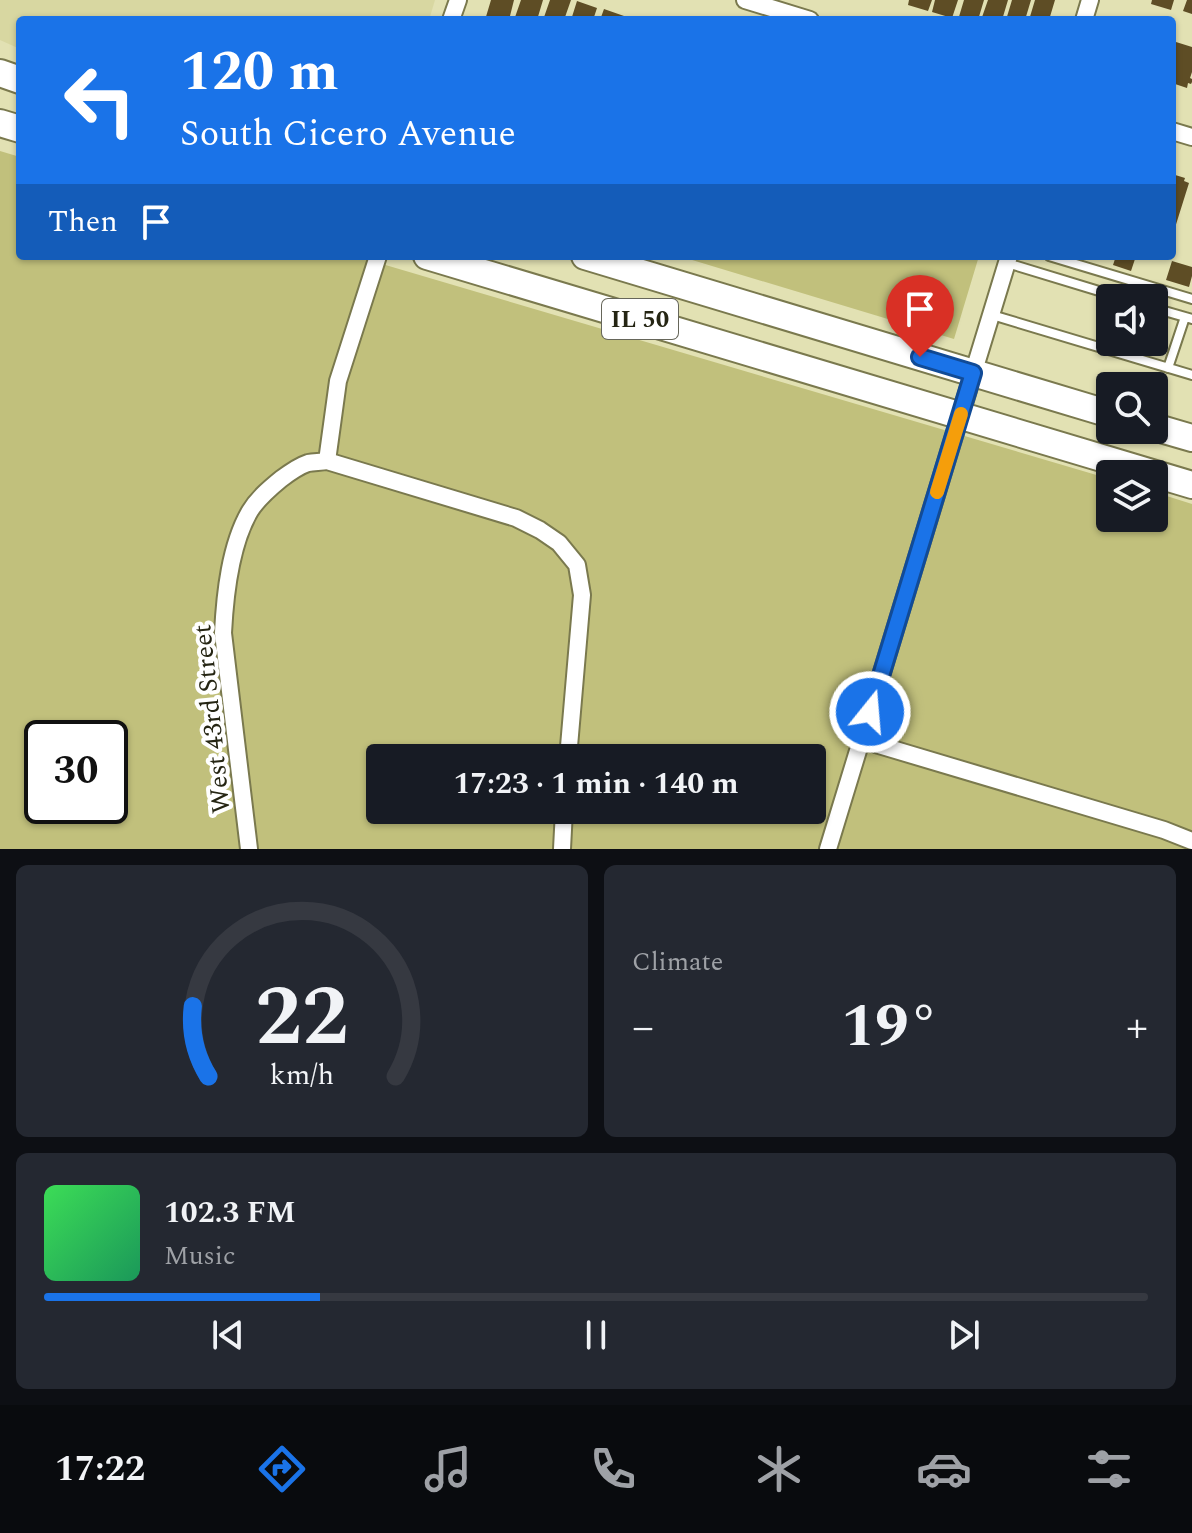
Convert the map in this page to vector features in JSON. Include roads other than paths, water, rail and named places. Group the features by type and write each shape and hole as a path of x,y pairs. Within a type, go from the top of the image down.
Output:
{"main road":[{"name":"IL 50","path":"440,260 1192,485"},
{"name":"IL 50","path":"598,260 1096,410"},
{"path":"1168,431 1192,438"}],"street":[{"path":"745,0 797,16"},
{"path":"377,260 338,381 327,461 516,518 559,543 577,565 582,595 569,744"},
{"path":"828,849 1008,260"},
{"name":"West 43rd Street","path":"249,849 223,633 230,570 251,510 267,491 308,463 327,461"},
{"path":"862,740 1192,841"},
{"path":"562,849 563,824"}],"lane":[{"path":"1011,260 1096,289"},
{"path":"1062,260 1192,299"},
{"path":"1168,312 1189,318 1168,368"},
{"path":"991,315 1192,375"}]}
